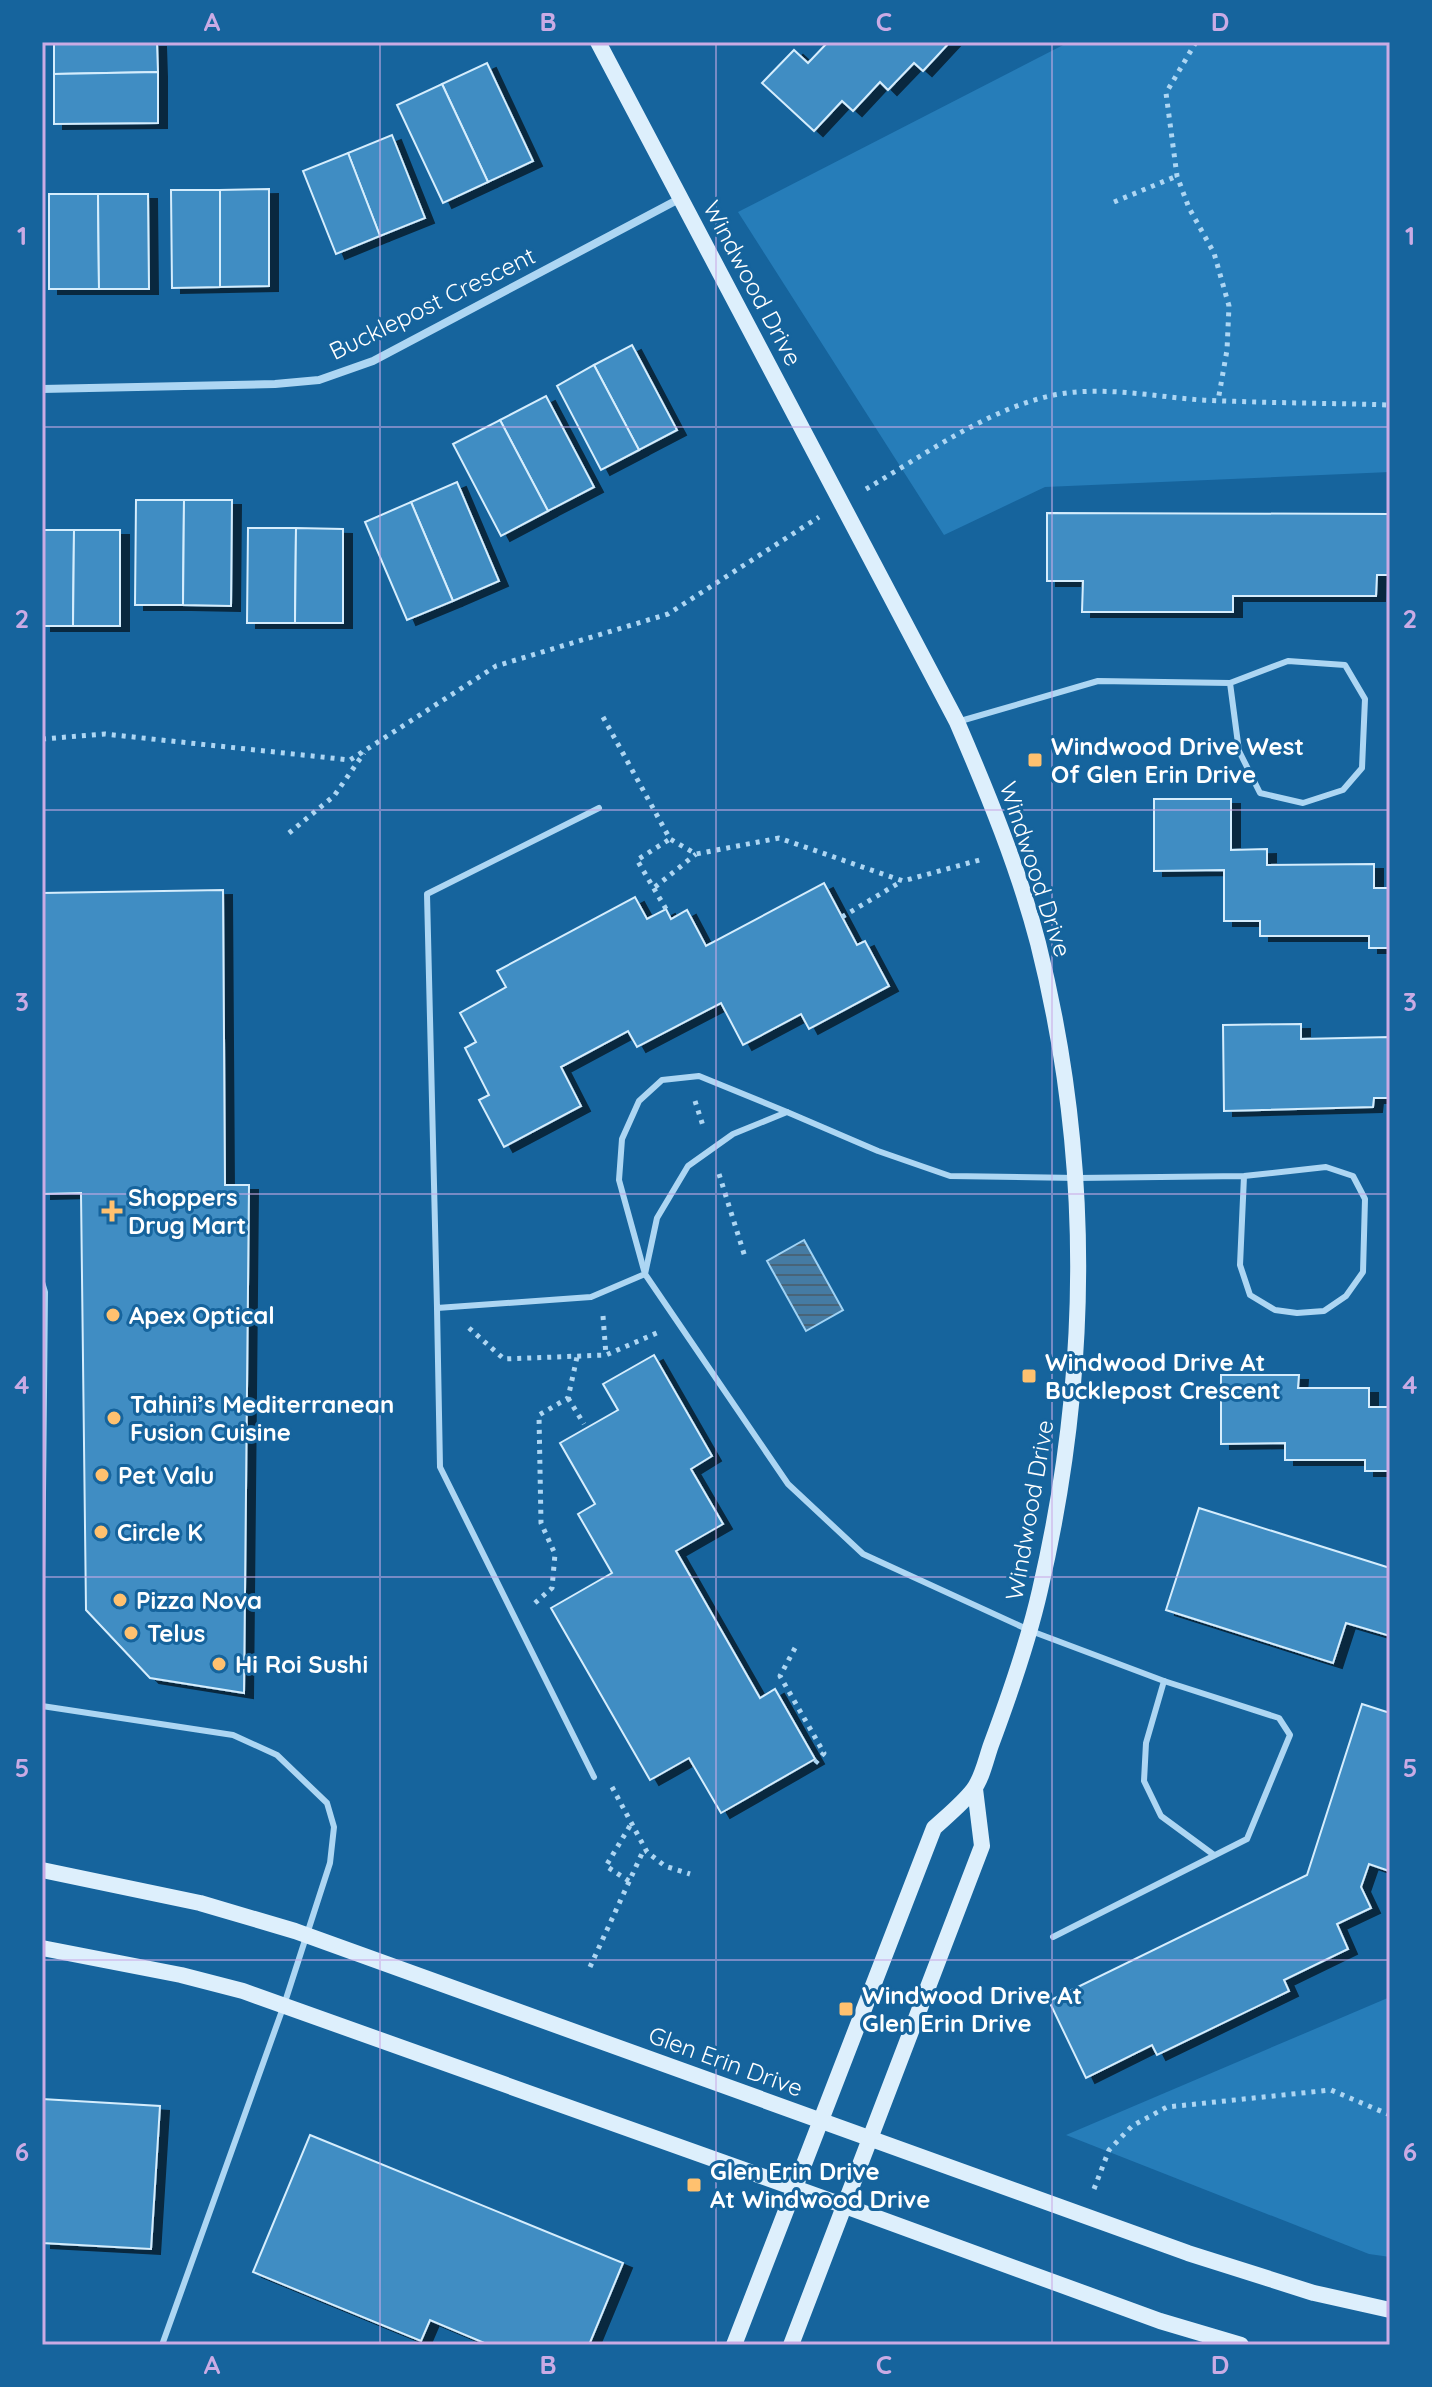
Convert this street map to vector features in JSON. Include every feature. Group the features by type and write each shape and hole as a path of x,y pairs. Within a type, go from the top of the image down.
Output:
{"street":[{"name":"Windwood Drive","path":"598,42 957,722 1010,852 1038,942 1059,1046 1077,1178 1079,1292 1071,1407 1056,1520 1031,1631 975,1789 982,1846 791,2345"},
{"name":"Bucklepost Crescent","path":"42,389 275,384 319,380 373,361 681,198"},
{"name":"Windwood Drive","path":"734,2345 934,1828 975,1789"},
{"name":"Glen Erin Drive","path":"42,1870 200,1903 306,1936 1085,2216 1300,2288 1390,2310"},
{"path":"42,1948 181,1975 243,1991 1160,2321 1241,2345"}],"lane":[{"path":"957,722 1098,681 1230,683 1288,661 1345,665 1365,699 1362,768 1343,790 1303,803 1260,793 1239,751 1230,683"},
{"path":"594,1777 440,1467 441,1307 427,894 599,808"},
{"path":"1053,1937 1247,1839 1290,1735 1279,1718 1164,1681 1031,1631 863,1554 788,1484 645,1274 619,1180 622,1139 639,1101 662,1080 699,1076 878,1151 950,1176 1244,1176 1326,1167 1353,1176 1365,1199 1363,1272 1346,1296 1324,1311 1297,1313 1275,1310 1250,1295 1240,1265 1244,1176"},
{"path":"645,1274 657,1218 688,1166 733,1134 787,1112"},
{"path":"441,1307 591,1297 645,1274"},
{"path":"42,1282 45,1292 42,1594"},
{"path":"1164,1681 1146,1743 1144,1781 1161,1816 1214,1855"},
{"path":"42,1706 233,1735 277,1755 327,1803 334,1827 330,1863 284,2005 162,2345"}],"path":[{"path":"1196,42 1166,93 1177,176 1189,208 1214,253 1229,306 1227,350 1218,401"},
{"path":"1114,202 1177,176"},
{"path":"42,739 105,734 350,760 496,666 668,614 842,503 993,416 1038,399 1073,392 1126,392 1218,401 1390,405"},
{"path":"603,717 670,839 696,854"},
{"path":"289,833 334,796 366,750"},
{"path":"655,887 696,854 779,838 903,881"},
{"path":"666,909 637,860 670,839"},
{"path":"842,917 903,881 1010,852"},
{"path":"688,1078 745,1257"},
{"path":"601,1293 606,1355"},
{"path":"441,1307 504,1359 606,1355 678,1324"},
{"path":"577,1357 568,1398 584,1424"},
{"path":"516,1619 552,1588 555,1554 541,1523 539,1415 568,1398"},
{"path":"795,1648 780,1676 824,1753 812,1767"},
{"path":"594,1777 611,1786 645,1848 665,1866 690,1874"},
{"path":"629,1881 606,1866 631,1824"},
{"path":"590,1967 645,1848"},
{"path":"1085,2216 1109,2150 1132,2126 1167,2107 1331,2090 1390,2115"}],"shaded area":[{"path":"1069,42 1390,42 1390,472 1045,487 944,535 738,212"},
{"path":"804,1240 843,1310 806,1331 767,1261"},
{"path":"1390,1997 1390,2257 1369,2254 1066,2135"}],"building":[{"path":"54,42 157,42 158,72 54,74"},
{"path":"828,42 950,42 923,71 914,63 888,90 880,82 853,111 842,101 814,131 762,83 794,50 808,63"},
{"path":"487,63 533,161 488,182 442,84"},
{"path":"158,72 158,123 54,124 54,74"},
{"path":"442,84 488,182 443,203 397,105"},
{"path":"392,135 425,218 380,236 348,153"},
{"path":"348,153 380,236 336,254 303,171"},
{"path":"269,189 269,286 220,287 220,190"},
{"path":"171,190 220,190 220,287 172,288"},
{"path":"49,194 98,194 99,289 49,289"},
{"path":"98,194 148,194 149,289 99,289"},
{"path":"632,345 677,430 639,450 594,365"},
{"path":"594,365 639,450 601,470 557,386"},
{"path":"546,396 594,487 548,511 500,420"},
{"path":"500,420 548,511 501,536 453,444"},
{"path":"457,482 499,581 453,601 411,502"},
{"path":"136,500 184,500 183,605 135,605"},
{"path":"184,500 232,500 231,606 183,605"},
{"path":"411,502 453,601 407,620 365,522"},
{"path":"1047,513 1390,514 1390,575 1377,575 1376,596 1233,596 1233,612 1082,612 1083,581 1047,581"},
{"path":"248,528 296,528 295,623 247,623"},
{"path":"296,528 343,529 343,623 295,623"},
{"path":"42,530 74,530 73,626 42,626"},
{"path":"74,530 120,530 120,626 73,626"},
{"path":"1154,799 1231,799 1231,850 1267,849 1267,865 1374,864 1374,888 1390,888 1390,948 1369,948 1369,936 1260,936 1260,921 1224,921 1224,870 1154,871"},
{"path":"824,883 857,945 865,941 889,986 809,1029 801,1014 743,1045 721,1003 637,1047 628,1031 561,1067 581,1106 504,1147 479,1100 489,1095 465,1048 476,1042 460,1013 506,987 497,971 635,897 647,919 666,909 671,919 687,910 706,946"},
{"path":"223,890 225,1185 249,1185 244,1693 150,1678 86,1610 81,1193 42,1194 42,893"},
{"path":"1301,1024 1301,1039 1390,1037 1390,1098 1374,1098 1373,1107 1224,1111 1223,1025"},
{"path":"654,1355 712,1456 691,1469 723,1524 676,1551 760,1698 775,1689 815,1759 721,1813 689,1758 650,1780 551,1608 612,1573 578,1514 595,1504 560,1443 618,1410 603,1384"},
{"path":"1221,1375 1299,1375 1298,1388 1369,1388 1369,1407 1390,1407 1390,1471 1365,1471 1365,1460 1285,1460 1285,1443 1221,1444"},
{"path":"1199,1508 1390,1568 1390,1636 1346,1623 1333,1663 1166,1610"},
{"path":"1362,1704 1390,1713 1390,1868 1389,1871 1369,1864 1361,1887 1371,1908 1337,1924 1348,1949 1284,1980 1289,1991 1157,2055 1152,2045 1086,2078 1049,2001 1307,1875"},
{"path":"42,2099 160,2106 151,2249 42,2243"},
{"path":"310,2135 623,2263 589,2345 489,2345 430,2320 421,2341 253,2272"}],"place":[{"name":"Windwood Drive West Of Glen Erin Drive","path":"1035,760"},
{"name":"Shoppers Drug Mart","path":"112,1211"},
{"name":"Apex Optical","path":"113,1315"},
{"name":"Windwood Drive At Bucklepost Crescent","path":"1029,1376"},
{"name":"Tahini’s Mediterranean Fusion Cuisine","path":"114,1418"},
{"name":"Pet Valu","path":"102,1475"},
{"name":"Circle K","path":"101,1532"},
{"name":"Pizza Nova","path":"120,1600"},
{"name":"Telus","path":"131,1633"},
{"name":"Hi Roi Sushi","path":"219,1664"},
{"name":"Windwood Drive At Glen Erin Drive","path":"846,2009"},
{"name":"Glen Erin Drive At Windwood Drive","path":"694,2185"}]}
